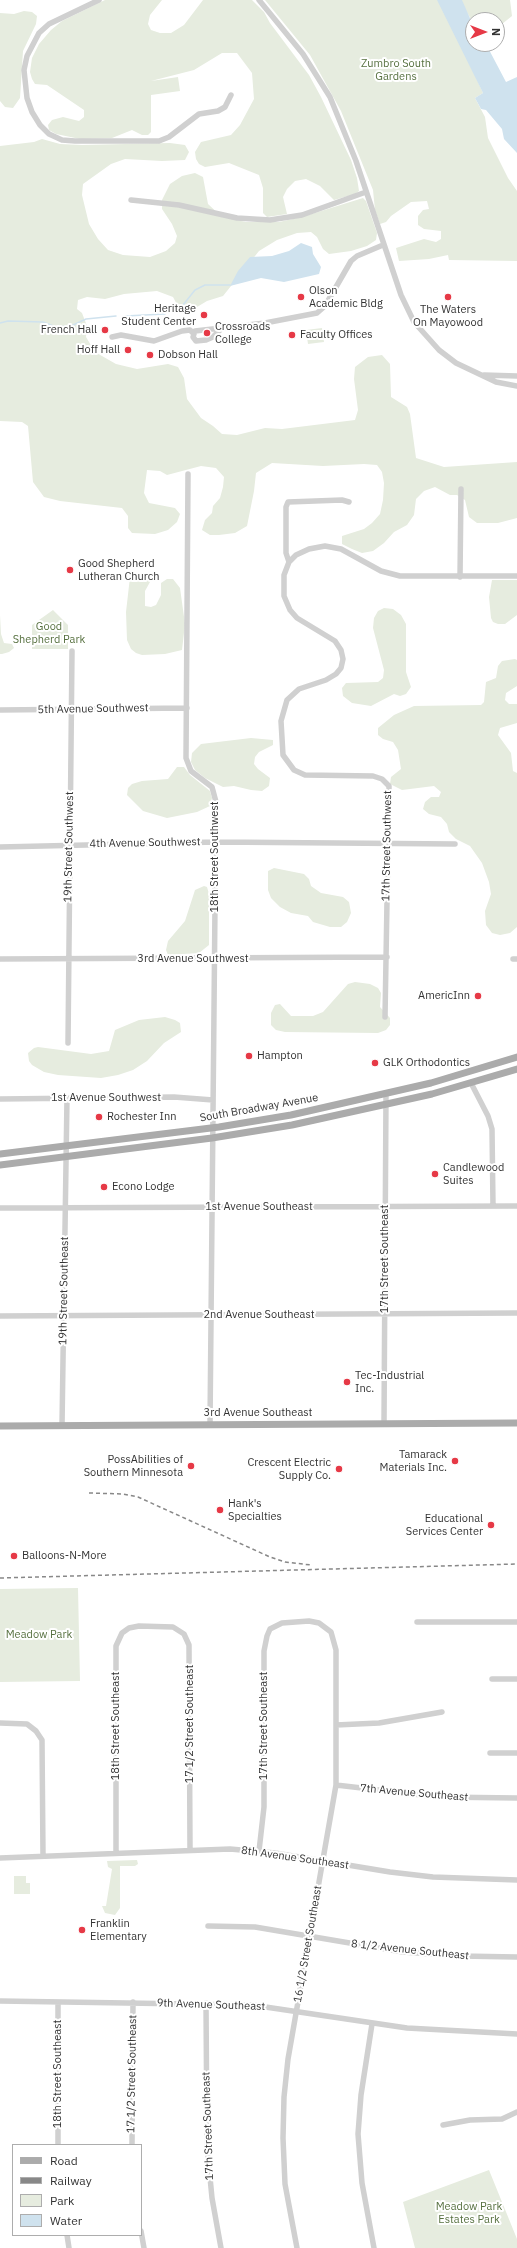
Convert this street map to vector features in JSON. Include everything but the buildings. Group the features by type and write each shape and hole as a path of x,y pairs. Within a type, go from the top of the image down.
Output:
{"main road":[{"name":"South Broadway Avenue","path":"0,1164 66,1156 212,1133 386,1095 447,1079 517,1057"},
{"name":"South Broadway Avenue","path":"0,1154 66,1146 292,1125 386,1105 471,1083 517,1069"},
{"name":"3rd Avenue Southeast","path":"0,1426 517,1423"}],"street":[{"path":"99,0 49,24 39,33 27,56 24,70 27,98 36,119 49,134 62,140 76,141 159,141 169,137 199,114 225,108 231,95"},
{"path":"259,0 303,54 330,98 344,127 383,245 406,305 421,331 448,357 464,368 496,382 517,386"},
{"path":"132,200 179,205 237,218 270,220 302,215 366,192"},
{"path":"112,337 121,335 154,341 186,330 193,333 196,331 318,313 325,306 351,261 357,256 383,245"},
{"path":"193,333 196,341 200,342 213,337 222,328"},
{"path":"484,376 517,376"},
{"name":"18th Street Southwest","path":"188,474 187,764 191,771 209,784 214,790 216,802 212,1133"},
{"path":"460,577 461,489"},
{"path":"349,502 342,500 288,502 286,507 286,553 289,562 304,550 330,546 341,549 375,568 394,575 418,578 517,576"},
{"name":"17th Street Southwest","path":"289,562 283,580 284,596 287,606 298,618 335,641 341,650 343,659 341,668 336,674 326,680 299,689 287,700 281,721 283,755 294,770 304,775 373,776 386,782 390,796 387,843 387,957 385,1018"},
{"name":"19th Street Southwest","path":"68,1043 67,959 72,651"},
{"name":"5th Avenue Southwest","path":"0,710 186,708"},
{"name":"4th Avenue Southwest","path":"0,847 216,842 454,845"},
{"name":"3rd Avenue Southwest","path":"0,959 387,957"},
{"path":"471,1083 488,1116 492,1129 493,1206"},
{"name":"17th Street Southeast","path":"384,1424 384,1206 386,1095"},
{"name":"1st Avenue Southwest","path":"0,1099 174,1097 212,1100"},
{"path":"66,1146 67,1098"},
{"path":"210,1424 212,1133"},
{"name":"19th Street Southeast","path":"62,1426 66,1146"},
{"name":"1st Avenue Southeast","path":"0,1208 517,1206"},
{"name":"2nd Avenue Southeast","path":"0,1316 517,1313"},
{"name":"17th Street Southeast","path":"259,1851 264,1807 265,1640 269,1631 275,1626 295,1622"},
{"name":"16 1/2 Street Southeast","path":"295,1622 319,1623 329,1629 333,1636 336,1650 336,1785 286,2076 282,2138 285,2184 297,2248"},
{"path":"417,1622 517,1622"},
{"name":"17 1/2 Street Southeast","path":"152,1626 170,1626 178,1629 186,1636 189,1645 190,1849"},
{"name":"18th Street Southeast","path":"116,1853 117,1643 122,1633 129,1628 152,1626"},
{"path":"492,1679 517,1679"},
{"path":"336,1725 379,1723 442,1712"},
{"path":"0,1723 19,1723 30,1726 42,1740 43,1856"},
{"path":"490,1753 517,1753"},
{"name":"7th Avenue Southeast","path":"336,1785 439,1797 517,1798"},
{"name":"8th Avenue Southeast","path":"0,1858 190,1849 230,1849 259,1851 368,1869 433,1877 517,1880"},
{"name":"8 1/2 Avenue Southeast","path":"208,1926 255,1927 403,1952 460,1956 517,1957"},
{"name":"9th Avenue Southeast","path":"0,2002 133,2002 252,2005 372,2024 458,2032 517,2034"},
{"name":"18th Street Southeast","path":"58,2002 58,2144"},
{"name":"17 1/2 Street Southeast","path":"132,2144 133,2002"},
{"name":"17th Street Southeast","path":"206,2003 207,2146 212,2198 221,2248"},
{"path":"372,2024 361,2095 358,2134 362,2183 374,2248"},
{"path":"443,2125 470,2120 502,2119 517,2112"},
{"path":"67,2236 69,2248"},
{"path":"142,2236 144,2248"}],"green space":[{"path":"105,0 162,0 150,15 148,24 151,30 160,33 171,33 184,25 203,0 252,0 264,12 270,23 309,75 351,160 357,178 359,191 355,194 334,200 320,186 306,179 295,181 287,189 283,197 287,214 267,217 263,213 263,188 259,175 229,163 205,167 199,164 196,159 195,152 201,142 231,135 240,125 254,99 252,73 237,53 222,53 194,70 151,81 178,77 180,91 151,95 151,132 148,135 142,135 132,130 112,138 80,139 56,134 49,130 48,125 52,120 63,117 79,121 84,117 84,110 47,85 35,84 30,72 32,58 39,44 51,30 62,21"},
{"name":"Zumbro South Gardens","path":"265,0 441,0 483,93 475,98 485,117 488,138 508,178 517,191 517,261 449,260 448,255 429,259 399,261 396,248 424,239 436,242 441,239 441,231 424,229 418,225 418,216 423,210 429,209 427,201 411,202 391,216 386,222 380,224 375,210 373,190 341,111 310,55"},
{"path":"460,0 510,0 512,16 505,22 505,12 467,12"},
{"path":"24,11 32,12 37,16 36,24 23,51 20,98 13,108 5,107 0,101 0,13 14,14"},
{"path":"42,139 60,144 82,145 170,143 185,145 189,152 185,160 162,161 125,159 111,164 83,184 82,195 89,224 98,239 108,250 123,255 150,257 166,251 175,243 177,236 172,224 162,209 162,200 170,184 182,176 195,173 203,177 208,204 222,217 246,222 279,222 302,217 363,198 366,201 377,233 376,240 367,246 351,251 329,254 323,249 317,237 311,232 297,233 277,240 259,251 223,296 207,301 187,313 181,312 173,297 157,291 124,294 105,299 87,297 78,300 77,309 82,313 87,326 86,337 95,352 116,364 137,369 168,364 178,367 184,378 187,399 201,418 222,434 237,435 265,428 282,429 355,420 358,410 354,379 355,367 368,357 382,355 390,364 391,397 407,407 410,414 416,458 444,467 517,462 517,518 498,523 477,523 469,517 465,500 457,495 450,495 435,487 424,491 416,499 414,515 407,525 394,532 384,543 373,551 362,553 342,544 342,536 364,529 380,514 384,483 382,472 377,465 364,464 323,466 272,463 256,473 247,526 235,533 219,535 210,535 202,530 205,520 212,513 213,506 220,498 223,487 224,477 216,468 201,466 167,475 160,471 147,470 144,493 149,503 175,508 180,514 177,522 168,530 155,534 132,533 128,528 128,516 122,508 60,501 44,497 33,482 28,426 22,422 0,421 0,146 34,142"},
{"path":"322,328 324,342 308,344 306,330"},
{"path":"135,573 143,573 149,576 150,582 145,591 145,606 151,607 156,605 161,595 161,583 167,579 173,579 180,588 185,624 182,650 165,654 142,655 131,649 127,640 126,612 130,577"},
{"path":"492,580 517,580 517,615 505,624 493,622 491,618 489,597"},
{"path":"384,608 393,609 401,615 406,624 406,672 411,687 406,694 400,696 394,694 371,706 352,703 343,696 342,688 346,683 378,682 383,678 384,670 373,628 374,618 378,611"},
{"name":"Good Shepherd Park","path":"53,610 68,625 68,649 32,649 32,625"},
{"path":"0,615 1,634 4,643 12,644 14,648 9,652 2,654 0,654"},
{"path":"517,660 517,686 506,693 505,700 509,704 517,704 517,723 500,728 498,735 511,753 513,771 517,773 517,927 510,933 500,935 492,933 486,925 485,911 491,894 489,882 482,863 470,846 456,839 449,832 447,824 441,817 429,814 423,809 425,802 431,797 439,797 441,792 434,786 402,790 390,784 391,777 401,769 398,750 393,742 383,739 378,735 378,728 394,715 414,706 481,705 484,702 486,682 496,678 498,666 502,661"},
{"path":"251,738 273,740 273,745 259,752 255,757 254,764 270,778 269,786 262,791 234,786 223,787 205,778 195,770 191,762 192,753 201,744"},
{"path":"177,767 184,767 190,775 210,791 212,798 210,806 197,812 167,818 143,811 127,795 128,788 132,784 142,781 168,779"},
{"path":"274,868 304,874 309,879 311,886 321,893 343,897 349,902 351,913 347,922 341,927 330,927 313,922 308,916 291,913 280,907 271,898 268,890 268,871"},
{"path":"204,886 207,887 209,894 209,945 199,953 168,955 166,950 168,941 185,921 195,890"},
{"path":"355,982 370,984 378,988 381,993 380,1007 390,1018 390,1025 386,1030 378,1033 285,1032 276,1030 271,1025 271,1013 275,1005 280,1004 291,1016 313,1016 323,1012 348,984"},
{"path":"165,1017 180,1023 181,1032 164,1043 147,1061 133,1070 118,1075 101,1078 58,1075 44,1072 32,1065 29,1061 28,1053 34,1048 38,1047 91,1054 109,1051 115,1030 139,1020"},
{"name":"Meadow Park","path":"78,1588 80,1681 0,1682 0,1589"},
{"path":"137,1860 138,1864 135,1866 120,1866 120,1908 115,1915 105,1913 102,1906 106,1906 112,1869 108,1867 107,1861"},
{"path":"14,1876 26,1876 26,1883 30,1883 30,1894 14,1894"},
{"name":"Meadow Park Estates Park","path":"489,2170 517,2239 517,2248 415,2248 403,2202"}],"water":[{"path":"437,0 462,0 467,12 465,12 465,52 490,52 506,82 517,77 517,153 504,139 502,129 486,110 481,109 475,98 483,93"},
{"path":"301,243 312,247 313,254 321,267 319,274 284,282 261,278 230,286 238,271 250,257 272,256 289,251"}],"waterway":[{"path":"179,310 195,290 205,285 230,285"},
{"path":"125,316 165,314"},
{"path":"0,323 8,321 43,322 56,327 71,326 86,319 116,316"}],"railway":[{"path":"89,1493 123,1494 138,1497 270,1557 285,1562 311,1565"},
{"path":"0,1578 517,1564"}],"place":[{"name":"Olson Academic Bldg","path":"301,297"},
{"name":"The Waters On Mayowood","path":"448,297"},
{"name":"Heritage Student Center","path":"204,315"},
{"name":"French Hall","path":"105,330"},
{"name":"Crossroads College","path":"207,333"},
{"name":"Faculty Offices","path":"292,335"},
{"name":"Hoff Hall","path":"128,350"},
{"name":"Dobson Hall","path":"150,355"},
{"name":"Good Shepherd Lutheran Church","path":"70,570"},
{"name":"AmericInn","path":"478,996"},
{"name":"Hampton","path":"249,1056"},
{"name":"GLK Orthodontics","path":"375,1063"},
{"name":"Rochester Inn","path":"99,1117"},
{"name":"Candlewood Suites","path":"435,1174"},
{"name":"Econo Lodge","path":"104,1187"},
{"name":"Tec-Industrial Inc.","path":"347,1382"},
{"name":"Tamarack Materials Inc.","path":"455,1461"},
{"name":"PossAbilities of Southern Minnesota","path":"191,1466"},
{"name":"Crescent Electric Supply Co.","path":"339,1469"},
{"name":"Hank's Specialties","path":"220,1510"},
{"name":"Educational Services Center","path":"491,1525"},
{"name":"Balloons-N-More","path":"14,1556"},
{"name":"Franklin Elementary","path":"82,1930"}]}
